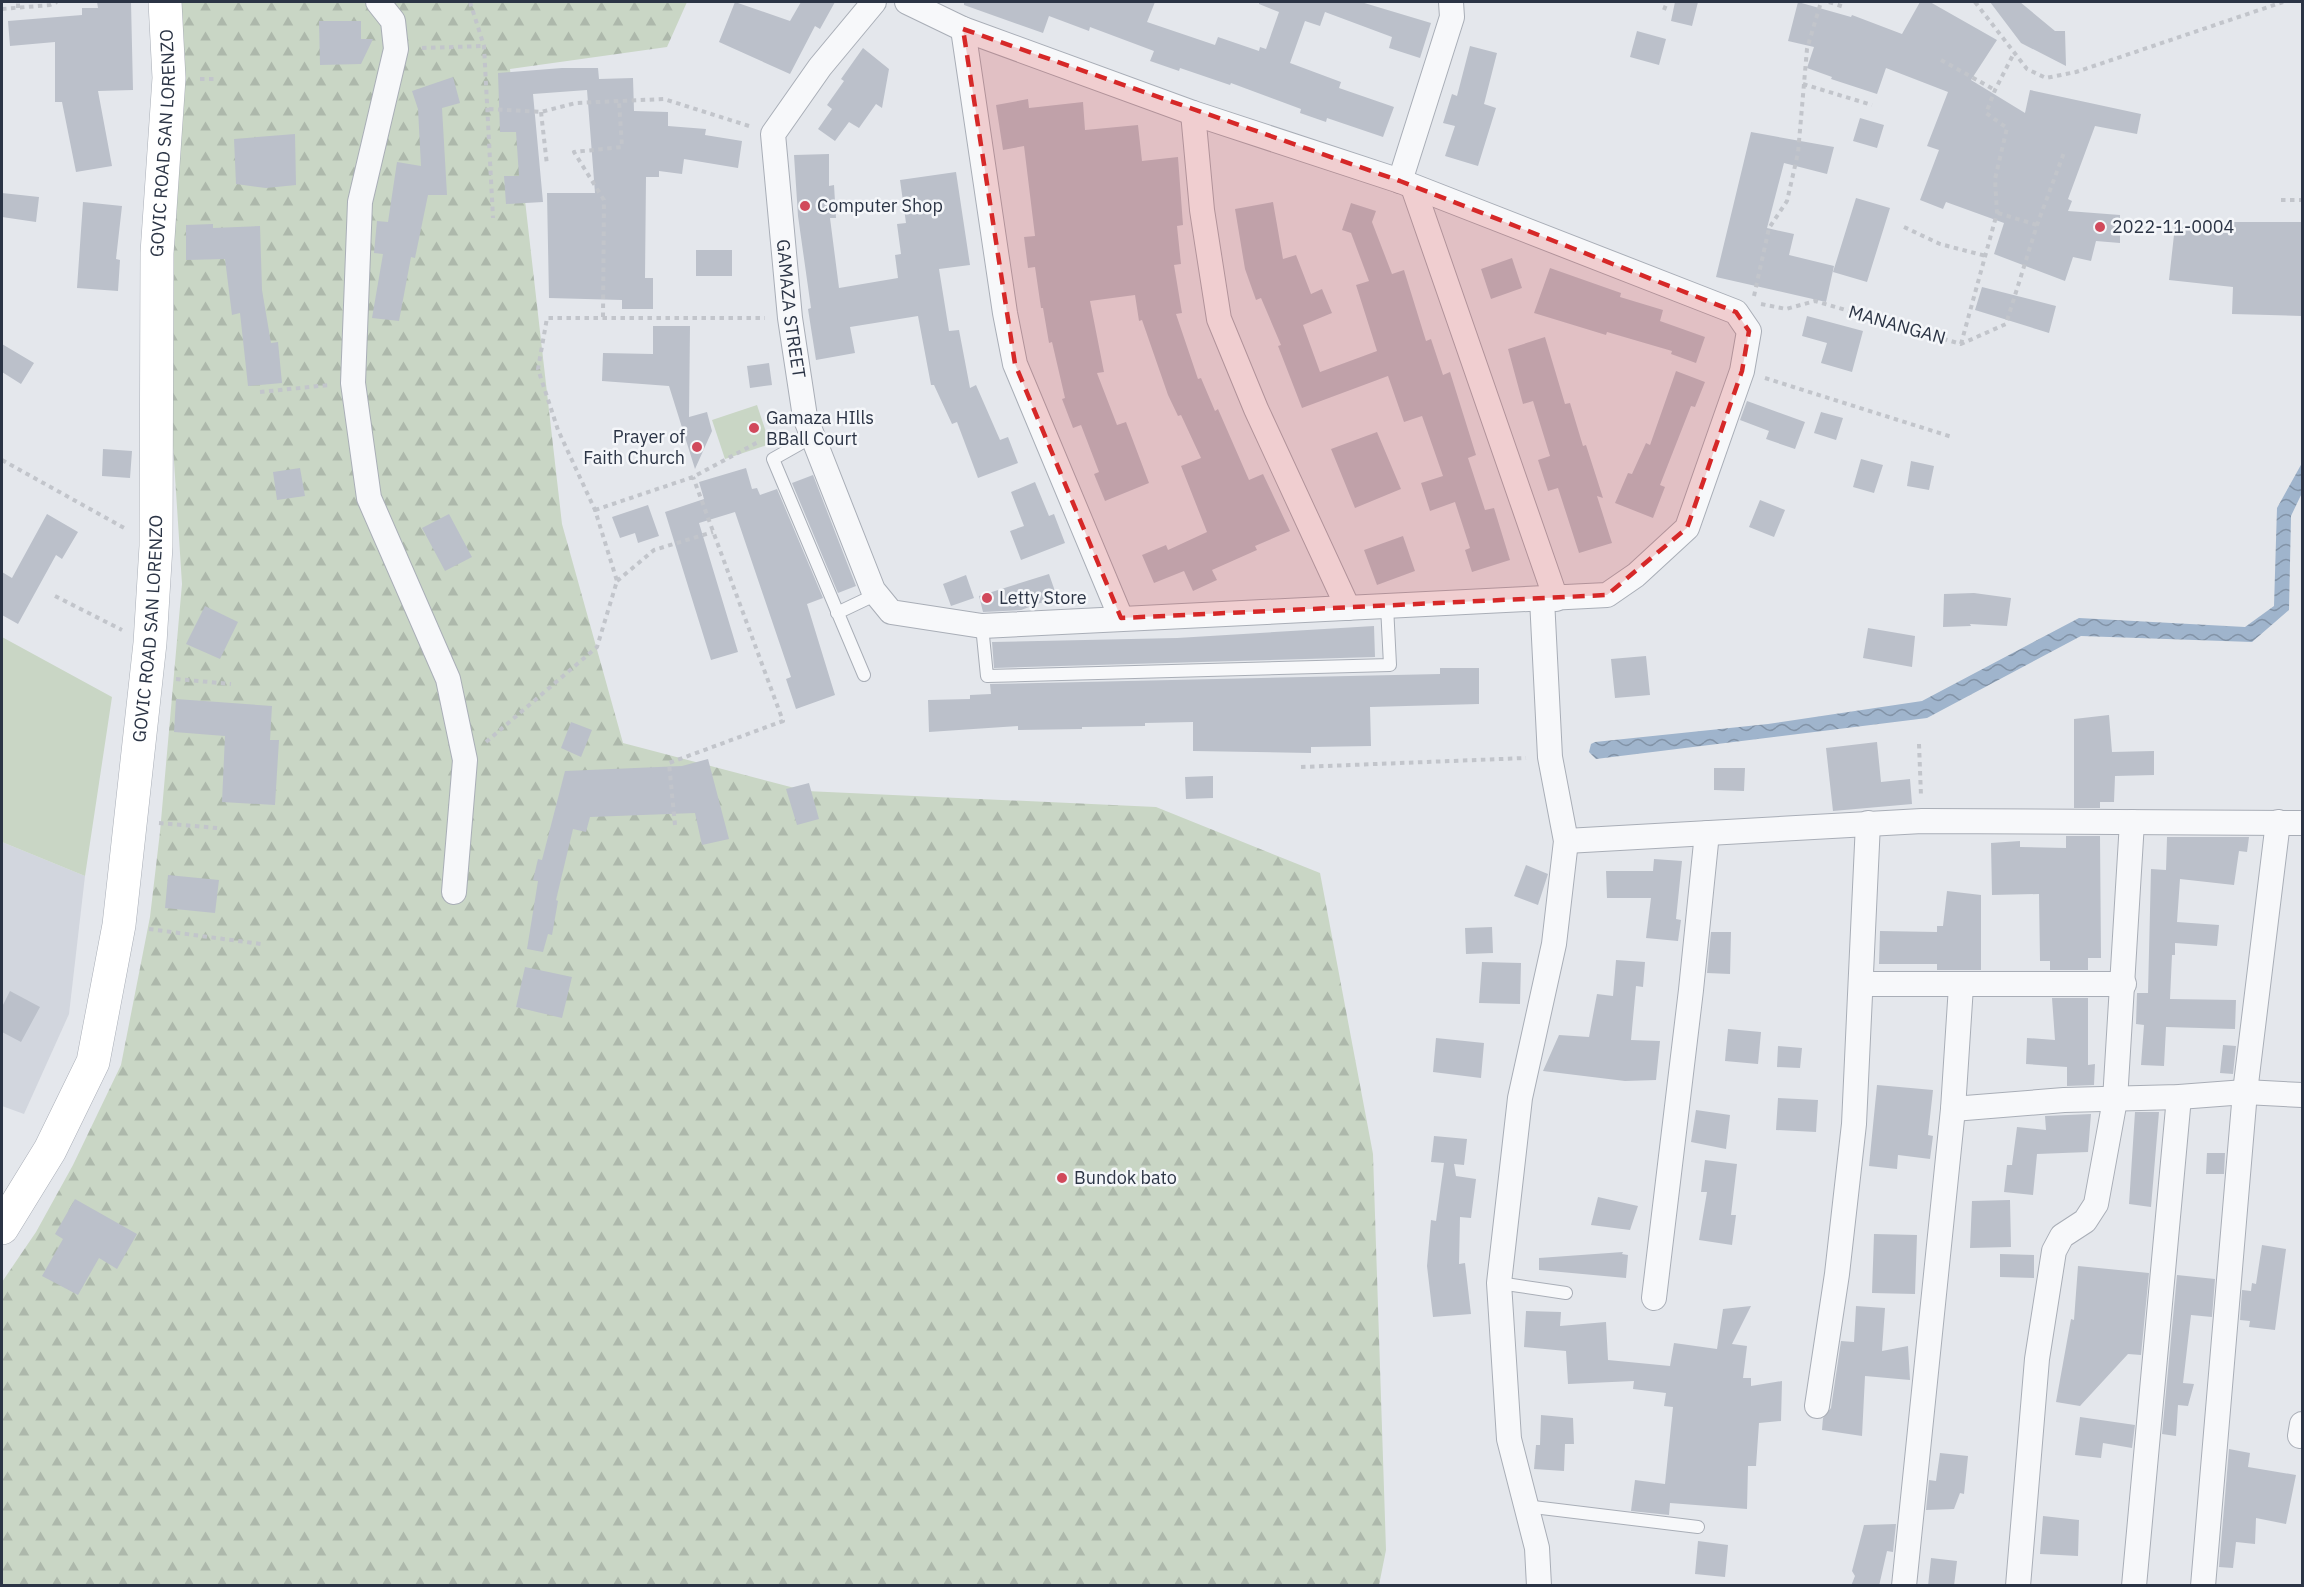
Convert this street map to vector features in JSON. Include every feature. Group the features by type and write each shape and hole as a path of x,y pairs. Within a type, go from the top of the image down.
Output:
{"main road":[{"name":"GOVIC ROAD SAN LORENZO","path":"2,1228 50,1150 93,1062 119,925 150,644 156,546 157,253 169,78 165,2"}],"street":[{"path":"378,2 393,21 396,49 360,202 353,382 369,498 448,679 465,760 454,892"},
{"path":"773,134 820,67 874,2"},
{"name":"GAMAZA STREET","path":"773,134 790,318 805,417 877,594 891,612 982,626 1607,596 1636,575 1687,528 1742,371 1749,331 1736,312 1407,184 1193,113 963,29 907,2"},
{"path":"1451,2 1452,17 1407,184 1549,599 1550,757 1566,841 1554,944 1520,1098 1499,1283 1509,1439 1537,1548 1539,1586"},
{"path":"963,29 1014,364 1121,618"},
{"path":"1193,113 1202,210 1219,318 1256,409 1348,608"},
{"path":"1566,841 1922,821 2302,823"},
{"path":"2018,1586 2037,1359 2054,1251 2062,1236 2085,1221 2096,1204 2115,1100 2124,984 2132,822"},
{"path":"2203,1586 2245,1092 2278,822"},
{"path":"1817,1406 1837,1274 1854,1124 1868,823"},
{"path":"1654,1298 1690,1002 1707,833"},
{"path":"1862,984 1961,986 2124,984"},
{"path":"1904,1586 1953,1109 1961,986"},
{"path":"1953,1109 2064,1100 2115,1100 2245,1092 2302,1095"},
{"path":"2134,1586 2179,1097"}],"lane":[{"path":"812,437 773,459 864,675"},
{"path":"837,613 877,594"},
{"path":"982,626 987,676 1390,665 1387,606"},
{"path":"1499,1283 1566,1293"},
{"path":"1525,1506 1698,1527"}],"path":[{"path":"18,2 18,8"},
{"path":"2,9 50,5 57,2"},
{"path":"470,2 484,46 493,218"},
{"path":"1665,10 1666,2"},
{"name":"MANANGAN","path":"1821,2 1807,49 1798,153 1787,201 1769,228 1753,303 1786,309 1815,302 1961,344 2006,324 2037,225 2065,150"},
{"path":"1829,2 1844,7"},
{"path":"1975,2 2027,69 2046,78 2076,72 2283,2"},
{"path":"396,49 484,46"},
{"path":"1961,344 1997,213 1995,179 2007,128 1986,113 2014,53"},
{"path":"1941,60 1995,90"},
{"path":"1803,84 1872,105"},
{"path":"489,109 541,112 576,103 664,99 773,134"},
{"path":"603,317 604,200 574,152 621,147 619,101"},
{"path":"541,112 548,165"},
{"path":"2281,200 2302,200"},
{"path":"1997,213 2037,225"},
{"path":"1904,227 1941,244 1986,256"},
{"path":"617,581 595,510 558,430 538,369 547,318 790,318"},
{"path":"1742,371 1952,437"},
{"path":"260,392 353,382"},
{"path":"595,510 693,477 764,439"},
{"path":"2,460 156,546"},
{"path":"675,825 669,763 783,721 693,477"},
{"path":"465,760 597,647 617,581 654,550 713,532"},
{"path":"55,596 150,644"},
{"path":"146,676 231,684"},
{"path":"1919,744 1922,821"},
{"path":"1301,767 1550,757"},
{"path":"129,820 217,828"},
{"path":"119,925 261,944"}],"highlighted area":[{"path":"963,29 1400,181 1736,312 1749,331 1742,371 1687,528 1607,595 1121,618 1015,364"}],"shaded area":[{"path":"2,842 85,876 69,1014 24,1114 2,1106"}],"green space":[{"path":"171,2 687,2 667,47 510,69 562,524 623,743 806,791 1156,807 1320,873 1373,1154 1386,1550 1379,1585 2,1586 2,1282 36,1232 73,1165 121,1065 150,917 160,832 182,584 165,323"},
{"path":"757,405 770,444 725,459 712,420"},
{"path":"2,637 112,697 85,876 2,842"}],"water":[{"path":"2302,463 2302,493 2291,516 2289,610 2252,642 2081,636 1927,718 1596,759 1589,752 1591,744 1595,742 1768,724 1922,701 2079,618 2245,627 2274,606 2277,508"}],"building":[{"path":"97,2 131,2 133,90 98,91 112,166 76,172 62,102 55,102 55,42 10,46 8,21 82,15 82,8 98,8"},
{"path":"735,2 790,21 801,2 835,2 820,29 815,26 790,74 719,42"},
{"path":"964,2 1155,2 1147,22 1215,45 1218,37 1259,51 1260,47 1266,49 1279,12 1259,2 1361,2 1431,23 1420,58 1389,48 1392,37 1325,12 1320,26 1305,21 1290,63 1341,82 1339,88 1394,107 1383,137 1327,118 1326,122 1300,113 1301,109 1231,83 1230,85 1180,68 1179,71 1150,61 1154,51 1090,27 1089,31 1049,16 1043,33 964,5"},
{"path":"1675,2 1698,2 1692,26 1671,21"},
{"path":"1798,2 1851,17 1852,15 1902,34 1920,2 1930,2 1997,40 1971,80 2025,113 2030,90 2141,114 2137,134 2095,126 2068,199 2072,201 2068,211 2120,215 2120,243 2096,241 2091,261 2073,257 2065,281 1994,254 2004,223 1946,202 1943,209 1920,200 1939,150 1927,146 1948,92 1886,68 1877,94 1831,79 1832,77 1807,68 1814,47 1788,41"},
{"path":"1990,2 2020,2 2055,31 2065,31 2066,66 2021,43"},
{"path":"319,21 361,21 361,39 373,39 361,64 320,65"},
{"path":"1637,31 1666,39 1659,65 1630,57"},
{"path":"1470,46 1497,53 1484,104 1496,108 1478,166 1445,156 1455,126 1443,123 1452,94 1457,96"},
{"path":"863,48 889,69 882,108 876,104 859,128 849,122 835,141 818,129 832,109 827,105 844,81 841,79"},
{"path":"598,68 599,79 633,78 634,111 668,112 668,126 706,129 705,135 742,141 738,168 684,159 682,174 659,171 659,177 646,177 645,278 653,278 653,309 622,309 622,300 549,298 547,193 595,193 587,90 533,94 543,202 506,204 504,176 519,176 516,132 500,132 498,73"},
{"path":"453,77 460,103 442,108 447,195 428,195 415,258 411,257 399,321 372,318 383,254 374,253 377,221 388,222 397,162 421,166 418,109 412,91"},
{"path":"1028,99 1029,108 1083,102 1085,130 1138,125 1142,161 1178,157 1183,225 1177,226 1181,264 1174,265 1182,313 1176,314 1198,379 1201,378 1215,411 1218,409 1249,480 1263,474 1290,531 1255,546 1257,550 1212,570 1217,580 1193,591 1184,571 1154,583 1142,555 1166,545 1168,550 1207,532 1181,466 1201,458 1181,415 1178,416 1168,395 1142,320 1139,321 1135,295 1090,301 1104,372 1097,373 1117,425 1126,422 1149,483 1105,501 1094,474 1099,472 1081,425 1073,428 1062,399 1065,398 1052,342 1049,343 1035,267 1028,268 1024,237 1035,236 1024,146 1003,150 996,105"},
{"path":"1860,118 1884,125 1877,148 1853,141"},
{"path":"1751,132 1834,147 1827,174 1784,163 1767,228 1794,234 1789,255 1834,266 1826,302 1716,277"},
{"path":"295,134 296,185 266,188 236,184 234,139"},
{"path":"829,154 829,186 834,185 836,218 830,218 839,288 898,278 895,255 901,254 897,224 906,223 900,180 956,172 970,265 939,269 949,331 959,330 970,388 976,385 1000,440 1008,437 1018,463 978,478 957,422 952,424 934,385 931,385 918,316 850,327 855,353 816,360 798,216 794,155"},
{"path":"2,193 39,197 36,222 2,217"},
{"path":"1856,198 1890,208 1867,282 1833,272"},
{"path":"83,202 122,206 116,259 120,260 118,291 77,288"},
{"path":"1273,202 1283,259 1296,255 1311,294 1322,289 1332,313 1303,325 1320,372 1377,351 1356,285 1369,281 1351,233 1342,230 1351,203 1376,211 1372,222 1392,274 1404,270 1426,341 1431,339 1443,375 1450,372 1476,455 1468,458 1485,510 1494,508 1510,560 1472,572 1465,550 1470,548 1455,502 1430,511 1421,483 1443,476 1422,416 1404,422 1388,376 1302,408 1278,346 1281,345 1261,298 1256,300 1245,269 1235,209"},
{"path":"2234,222 2302,222 2302,316 2232,314 2233,287 2169,280 2175,226 2233,233"},
{"path":"213,224 213,228 260,226 262,290 271,343 278,342 282,383 248,386 240,313 232,315 225,259 186,260 186,225"},
{"path":"696,250 732,250 732,276 696,276"},
{"path":"1512,258 1522,288 1491,299 1481,269"},
{"path":"1550,268 1621,293 1620,297 1663,310 1660,321 1705,337 1696,363 1671,354 1672,351 1607,332 1606,335 1534,313"},
{"path":"1982,287 2056,306 2049,333 1975,310"},
{"path":"1807,316 1863,331 1852,372 1821,363 1827,343 1802,336"},
{"path":"653,326 690,326 689,417 707,412 712,431 695,469 669,386 602,381 603,353 653,354"},
{"path":"1545,337 1565,404 1570,403 1583,446 1586,445 1603,498 1597,496 1612,543 1579,553 1558,488 1548,491 1538,460 1550,456 1533,401 1523,404 1508,349"},
{"path":"2,344 34,363 21,384 2,372"},
{"path":"769,363 772,385 750,388 747,366"},
{"path":"1676,371 1705,382 1695,407 1691,406 1660,485 1665,487 1653,518 1615,503 1628,473 1632,474 1646,443 1650,445"},
{"path":"1747,401 1805,422 1795,449 1766,439 1769,431 1740,420"},
{"path":"1821,412 1843,418 1836,440 1814,433"},
{"path":"1377,432 1401,489 1355,508 1331,449"},
{"path":"103,449 132,451 130,478 102,476"},
{"path":"1861,459 1883,465 1874,493 1853,487"},
{"path":"1911,461 1934,466 1929,490 1907,486"},
{"path":"300,468 305,496 277,500 273,472"},
{"path":"746,468 752,489 757,488 760,495 777,489 823,598 807,604 835,695 796,709 786,679 791,677 735,512 699,523 738,652 711,660 665,512 704,499 699,482"},
{"path":"813,475 856,586 838,593 792,483"},
{"path":"1035,482 1049,516 1054,514 1065,543 1021,560 1010,531 1024,526 1011,492"},
{"path":"1760,500 1785,510 1774,537 1749,527"},
{"path":"648,505 659,536 638,543 635,533 620,538 612,517"},
{"path":"47,514 78,532 62,559 56,555 18,624 2,615 2,572 12,578"},
{"path":"449,514 472,557 445,571 422,528"},
{"path":"1403,536 1415,571 1377,585 1364,550"},
{"path":"1049,574 1057,597 1021,610 983,612 979,596"},
{"path":"966,575 974,598 951,606 943,584"},
{"path":"1974,593 2011,598 2007,626 1970,624 1971,626 1943,627 1944,594"},
{"path":"205,606 238,622 220,659 186,644"},
{"path":"1374,626 1375,657 994,668 992,642 1177,638"},
{"path":"1868,628 1915,636 1912,667 1863,658"},
{"path":"1646,656 1650,695 1615,698 1611,659"},
{"path":"1440,668 1479,668 1479,704 1370,707 1371,746 1311,747 1311,753 1193,751 1193,722 1145,723 1145,726 1082,727 1082,729 1018,730 1018,726 929,732 928,700 970,699 970,695 991,694 990,684 1440,674"},
{"path":"176,699 272,706 270,740 279,740 275,805 222,802 225,736 174,732"},
{"path":"2109,715 2112,752 2154,751 2154,775 2115,776 2114,802 2100,802 2100,808 2074,808 2074,719"},
{"path":"571,722 592,730 581,757 561,748"},
{"path":"1877,742 1881,782 1910,779 1912,804 1833,811 1826,748"},
{"path":"708,759 729,839 702,845 695,813 590,817 586,832 573,829 556,900 558,901 552,935 548,934 543,952 527,949 538,881 533,880 538,859 542,860 565,771 682,766"},
{"path":"1714,768 1745,768 1744,791 1714,790"},
{"path":"1213,776 1213,798 1186,799 1185,777"},
{"path":"809,783 819,819 797,825 786,789"},
{"path":"2066,836 2100,836 2101,958 2088,958 2088,970 2050,970 2050,961 2040,961 2039,894 1992,895 1991,843 2020,841 2020,847 2066,848"},
{"path":"2167,837 2249,837 2247,852 2239,851 2234,885 2180,879 2177,922 2219,925 2217,946 2175,943 2175,955 2172,955 2170,999 2236,1000 2235,1029 2166,1027 2164,1066 2141,1065 2144,1025 2136,1024 2137,993 2148,993 2151,869 2166,870"},
{"path":"1654,859 1682,861 1676,919 1681,920 1678,941 1646,938 1651,898 1607,898 1606,871 1653,871"},
{"path":"1526,865 1548,874 1538,905 1514,896"},
{"path":"168,875 219,880 215,913 165,908"},
{"path":"1947,891 1981,895 1981,970 1937,970 1937,964 1879,964 1880,931 1937,932 1937,926 1943,926"},
{"path":"1492,927 1493,953 1466,954 1465,928"},
{"path":"1711,932 1731,932 1730,974 1707,973"},
{"path":"1616,960 1645,962 1643,987 1636,986 1631,1040 1660,1041 1656,1080 1625,1081 1543,1071 1559,1035 1589,1037 1597,994 1613,996"},
{"path":"1482,962 1521,963 1520,1004 1479,1003"},
{"path":"525,967 572,977 562,1018 516,1007"},
{"path":"10,991 40,1007 21,1042 2,1032 2,1007"},
{"path":"2052,998 2088,998 2088,1065 2095,1064 2094,1085 2067,1086 2067,1067 2026,1064 2027,1038 2055,1040"},
{"path":"1728,1029 1761,1032 1758,1064 1725,1061"},
{"path":"1436,1038 1484,1043 1481,1078 1433,1072"},
{"path":"2223,1045 2236,1046 2233,1074 2220,1073"},
{"path":"1778,1046 1802,1048 1800,1068 1777,1067"},
{"path":"1877,1085 1933,1090 1928,1135 1933,1136 1930,1159 1898,1155 1897,1169 1869,1166"},
{"path":"1778,1098 1818,1100 1816,1132 1776,1130"},
{"path":"1696,1110 1730,1115 1726,1149 1691,1142"},
{"path":"2135,1112 2159,1112 2151,1207 2129,1204"},
{"path":"2091,1114 2088,1152 2037,1154 2033,1195 2004,1192 2007,1165 2012,1165 2017,1127 2046,1130 2045,1116"},
{"path":"1434,1136 1467,1139 1464,1165 1454,1164 1456,1176 1476,1179 1471,1218 1460,1217 1459,1264 1465,1263 1471,1314 1433,1317 1427,1266 1431,1220 1436,1221 1444,1163 1431,1162"},
{"path":"2207,1153 2225,1153 2224,1174 2206,1174"},
{"path":"1705,1160 1737,1164 1731,1215 1736,1215 1732,1245 1699,1240 1707,1192 1701,1192"},
{"path":"1598,1197 1638,1206 1630,1230 1591,1225"},
{"path":"75,1199 137,1234 117,1269 99,1258 78,1295 42,1276 63,1239 55,1234"},
{"path":"2010,1200 2011,1247 1970,1248 1972,1201"},
{"path":"1874,1234 1917,1235 1915,1294 1872,1293"},
{"path":"2262,1245 2286,1249 2275,1330 2249,1327 2250,1321 2240,1320 2242,1290 2251,1291 2252,1283 2256,1284"},
{"path":"1623,1252 1622,1254 1628,1255 1626,1278 1539,1270 1539,1258"},
{"path":"2000,1254 2034,1255 2034,1278 2000,1277"},
{"path":"2078,1266 2149,1273 2141,1355 2128,1354 2080,1406 2056,1402 2071,1319 2074,1320"},
{"path":"2177,1275 2215,1279 2212,1317 2191,1315 2183,1383 2194,1384 2188,1406 2178,1405 2176,1436 2162,1434"},
{"path":"1751,1306 1732,1344 1747,1346 1743,1378 1751,1378 1751,1386 1782,1381 1781,1421 1759,1423 1756,1466 1748,1466 1747,1509 1670,1503 1669,1515 1631,1511 1635,1480 1665,1484 1673,1407 1664,1406 1666,1393 1633,1389 1634,1381 1568,1384 1566,1351 1524,1347 1526,1311 1561,1312 1560,1326 1606,1322 1608,1360 1670,1366 1674,1343 1717,1349 1723,1309"},
{"path":"1856,1306 1885,1308 1882,1351 1908,1346 1910,1380 1865,1376 1862,1436 1822,1430 1823,1418 1831,1408 1841,1341 1854,1342"},
{"path":"1541,1415 1573,1418 1574,1444 1565,1444 1564,1471 1534,1469 1536,1445 1540,1445"},
{"path":"2080,1417 2135,1425 2132,1448 2103,1443 2101,1458 2075,1455"},
{"path":"2229,1449 2250,1453 2248,1467 2296,1475 2286,1524 2256,1518 2255,1544 2236,1542 2233,1568 2219,1567"},
{"path":"1940,1453 1968,1456 1964,1494 1960,1493 1954,1509 1926,1510 1929,1480 1936,1481"},
{"path":"2043,1516 2079,1520 2078,1556 2040,1554"},
{"path":"1896,1524 1893,1552 1887,1551 1879,1586 1851,1586 1855,1576 1852,1571 1864,1525"},
{"path":"1698,1541 1728,1545 1725,1577 1695,1574"},
{"path":"1931,1558 1957,1561 1954,1586 1928,1586"}],"place":[{"name":"Computer Shop","path":"805,206"},
{"name":"2022-11-0004","path":"2100,227"},
{"name":"Gamaza HIlls BBall Court","path":"754,428"},
{"name":"Prayer of Faith Church","path":"697,447"},
{"name":"Letty Store","path":"987,598"},
{"name":"Bundok bato","path":"1062,1178"}]}
